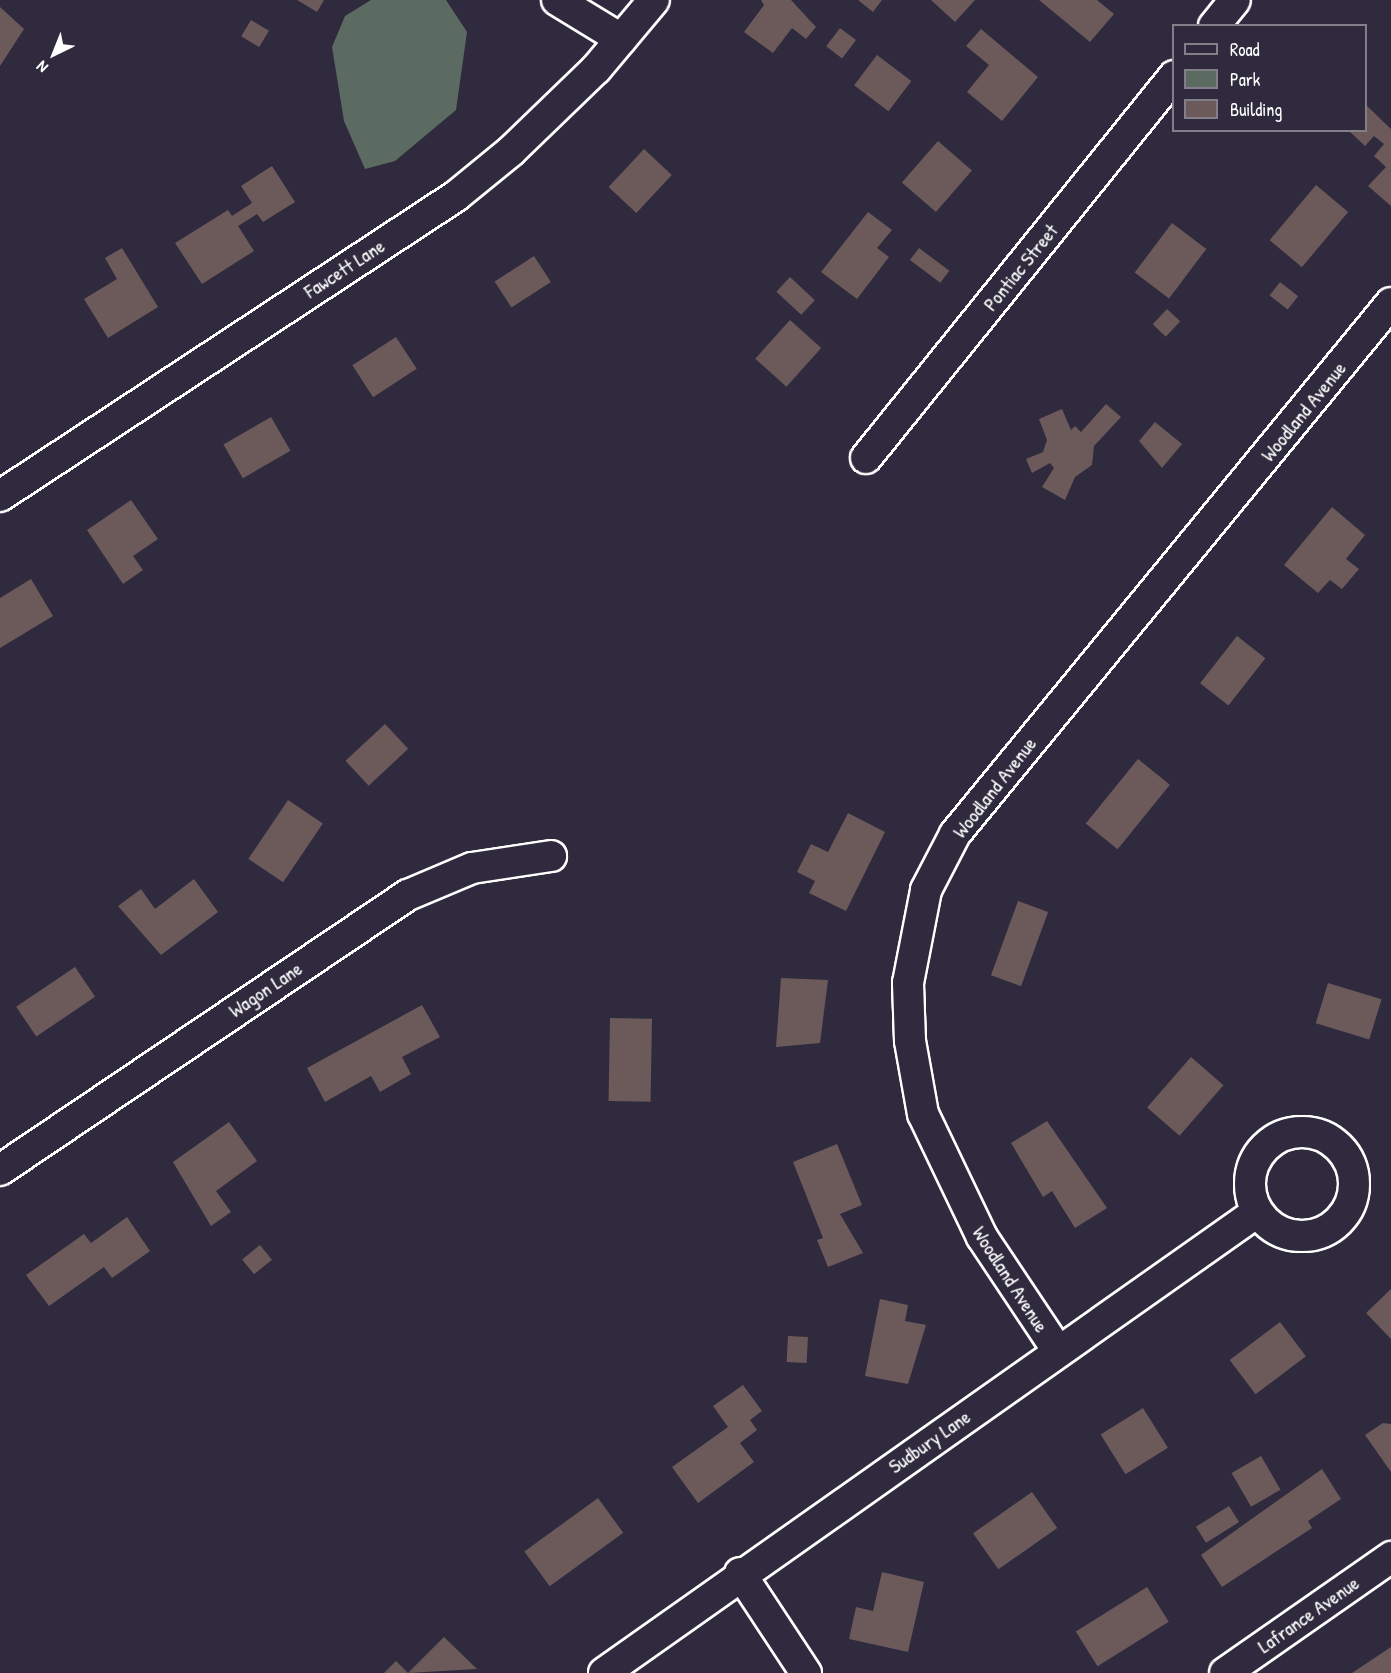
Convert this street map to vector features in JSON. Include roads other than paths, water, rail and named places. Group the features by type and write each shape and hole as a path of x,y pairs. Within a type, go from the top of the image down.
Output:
{"street":[{"path":"557,0 621,39"},
{"name":"Fawcett Lane","path":"0,496 456,196 511,151 621,39 654,0"},
{"path":"1216,24 1235,0"},
{"name":"Pontiac Street","path":"866,458 1172,77"},
{"name":"Woodland Avenue","path":"1058,1351 982,1237 924,1114 910,1041 908,983 926,890 955,834 1391,303"},
{"name":"Wagon Lane","path":"0,1170 408,895 472,868 551,856"},
{"name":"Sudbury Lane","path":"604,1673 740,1574 1257,1212"},
{"name":"Lafrance Avenue","path":"1225,1673 1391,1557"},
{"path":"740,1574 806,1673"}]}
